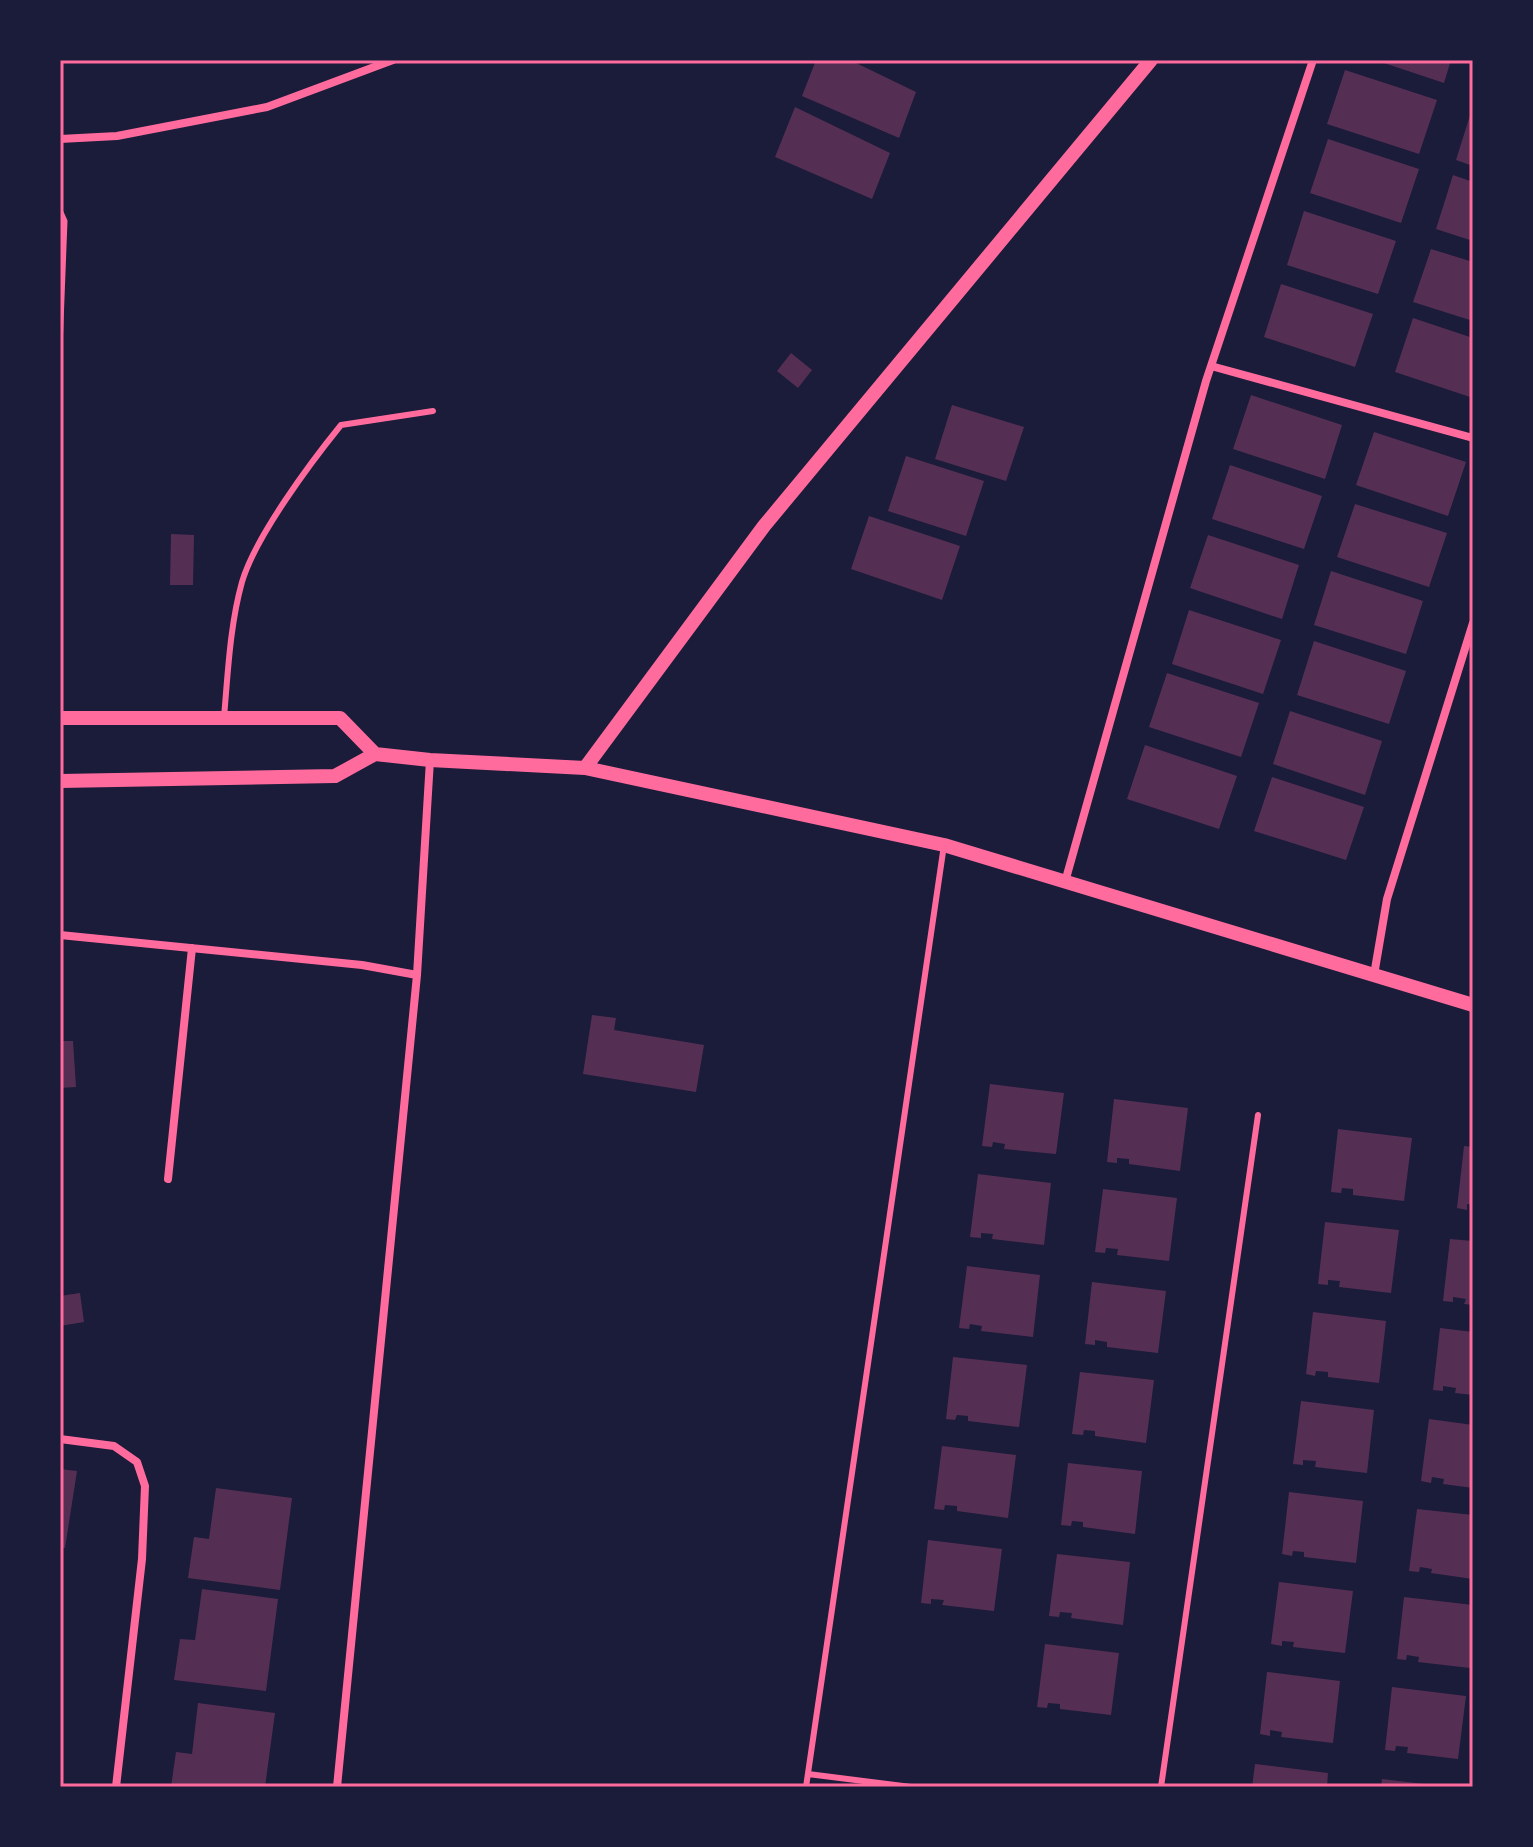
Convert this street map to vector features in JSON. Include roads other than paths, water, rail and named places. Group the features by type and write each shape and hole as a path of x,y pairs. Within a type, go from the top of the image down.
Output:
{"street":[{"path":"60,139 117,136 267,107 393,60"},
{"path":"585,768 764,526 1151,60"},
{"path":"1065,882 1211,366 1313,60"},
{"path":"1211,366 1473,438"},
{"path":"1374,975 1387,899 1473,623"},
{"path":"60,718 340,718 375,754"},
{"path":"60,781 335,776 375,754 585,768 944,845 1473,1005"},
{"path":"337,1787 417,975 430,760"},
{"path":"60,935 362,965 417,975"},
{"path":"168,1179 192,948"},
{"path":"60,1439 114,1446 137,1462 145,1486 142,1559 116,1787"}],"lane":[{"path":"224,717 233,632 243,579 261,541 315,456 341,425 433,411"},
{"path":"806,1787 944,845"},
{"path":"1161,1787 1258,1115"},
{"path":"808,1774 911,1787"}]}
